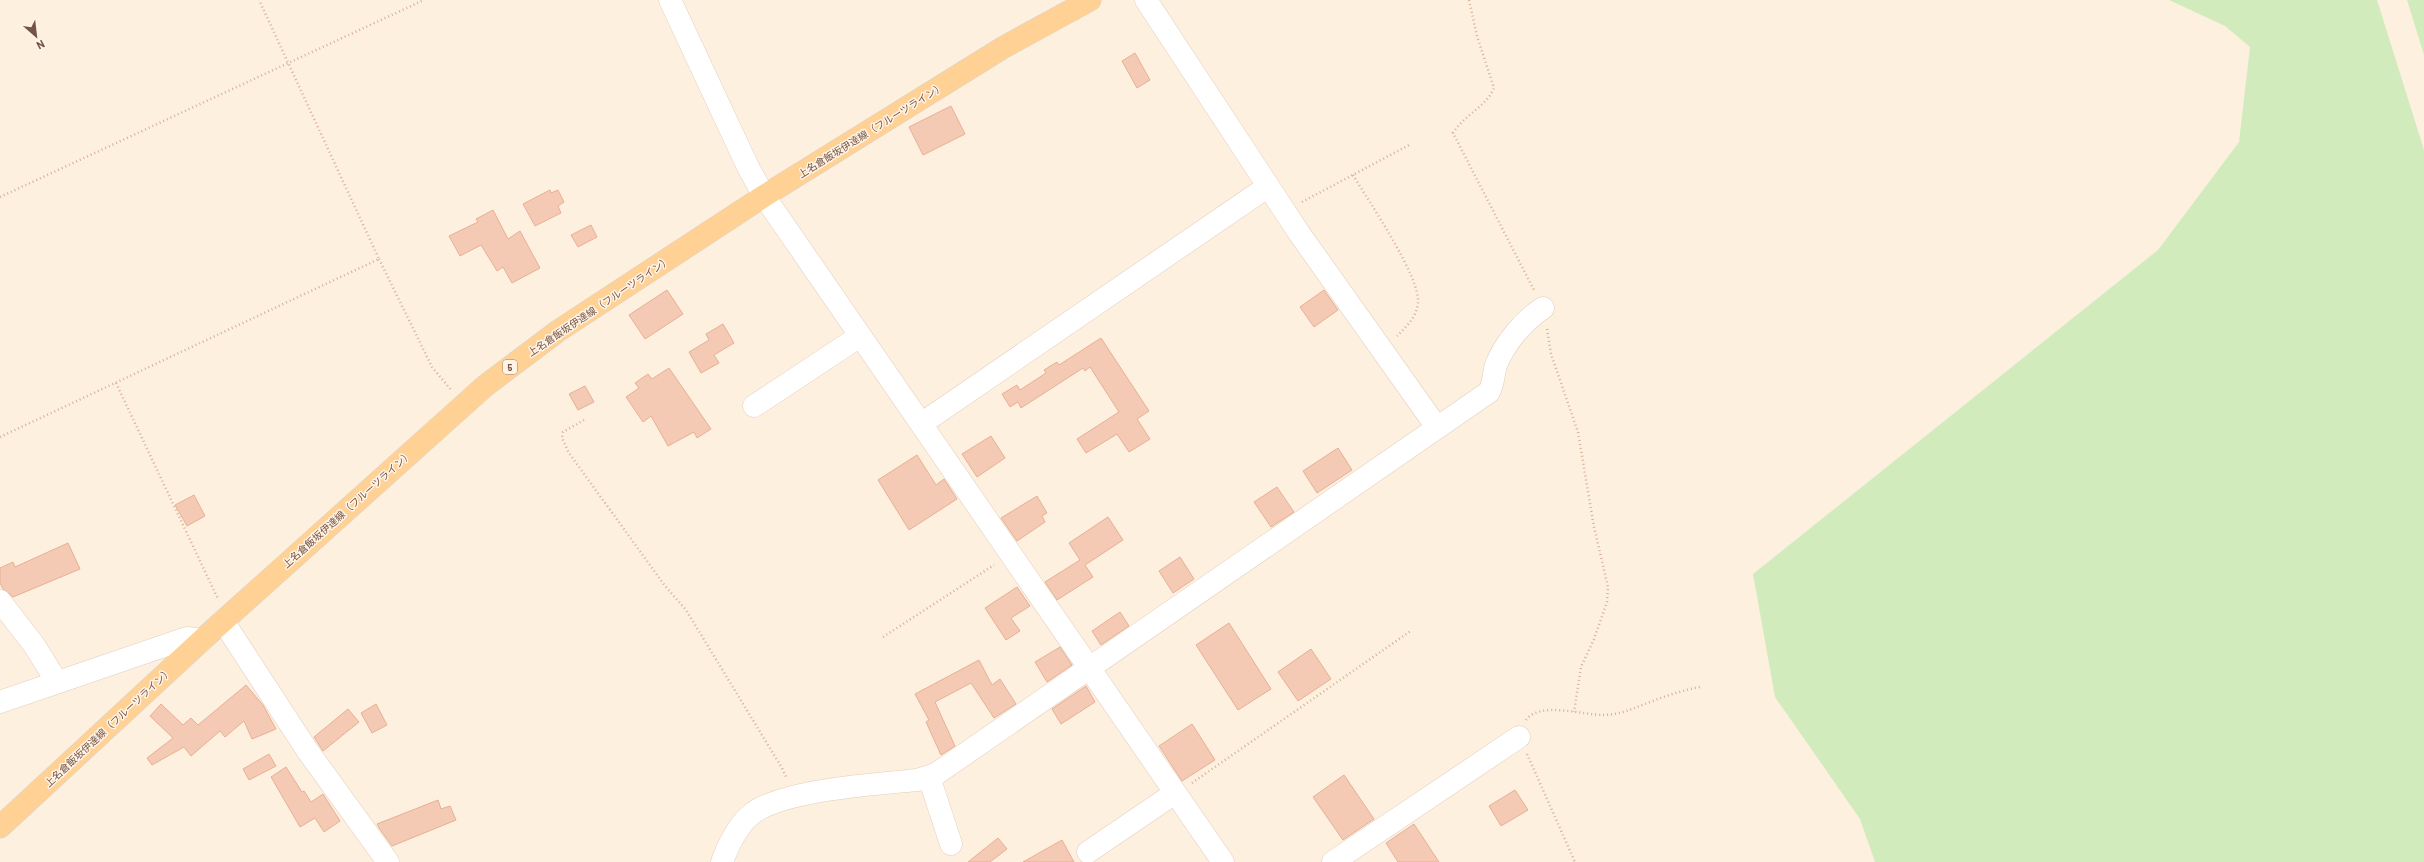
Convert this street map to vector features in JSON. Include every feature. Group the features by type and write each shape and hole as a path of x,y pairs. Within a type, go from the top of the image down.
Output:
{"main road":[{"name":"上名倉飯坂伊達線（フルーツライン）","path":"0,827 225,619 485,386 558,331 764,196 1004,46 1090,0"}],"street":[{"path":"670,0 748,166 764,196 1223,862"},
{"path":"1146,0 1284,212 1436,426"},
{"path":"921,424 1267,187"},
{"path":"722,862 739,828 751,814 765,805 793,796 917,780 936,774 1436,426 1489,392 1494,383 1496,366 1506,346 1530,316 1543,308"},
{"path":"754,406 860,336"},
{"path":"0,601 34,645 57,682"},
{"path":"225,619 307,750 388,862"},
{"path":"0,702 187,638 202,640"},
{"path":"1332,862 1519,737"},
{"path":"929,777 951,844"},
{"path":"1088,852 1175,793"}],"path":[{"path":"259,0 379,259 432,367 464,405"},
{"path":"0,197 424,0"},
{"path":"1469,0 1477,36 1494,88 1490,98 1466,117 1453,133 1515,250 1543,308 1552,354 1578,432 1594,527 1608,587 1607,602 1594,639 1581,668 1574,712"},
{"path":"1284,212 1411,144"},
{"path":"1354,175 1414,282 1418,293 1418,304 1411,322 1382,350"},
{"path":"0,437 379,259"},
{"path":"116,383 225,619"},
{"path":"584,420 563,432 562,438 570,453 665,586 686,610 782,768 793,796"},
{"path":"883,637 1012,554"},
{"path":"1175,793 1200,779 1412,630"},
{"path":"1575,862 1536,771 1519,737 1522,726 1528,718 1537,713 1550,710 1600,715 1619,714 1675,692 1700,686"}],"green space":[{"path":"2169,0 2377,0 2424,150 2424,862 1875,862 1860,819 1775,697 1753,574 2158,250 2239,142 2250,47 2225,26"},
{"path":"2407,0 2424,0 2424,55"}],"building":[{"path":"1135,53 1150,80 1137,88 1122,61"},
{"path":"951,106 965,134 923,155 909,127"},
{"path":"550,190 551,193 558,190 564,202 558,206 561,213 535,226 523,204"},
{"path":"493,210 508,239 520,231 540,268 512,283 503,267 497,271 481,245 460,256 449,236 478,222 476,219"},
{"path":"591,225 597,237 578,247 571,235"},
{"path":"667,290 683,314 645,339 629,315"},
{"path":"1324,290 1338,310 1314,327 1300,307"},
{"path":"723,324 734,343 714,355 719,363 701,373 689,352 709,340 706,334"},
{"path":"1101,338 1149,411 1137,419 1150,439 1129,452 1117,434 1086,453 1077,439 1119,412 1090,367 1085,371 1083,368 1021,408 1018,402 1010,407 1002,394 1017,385 1020,390 1046,373 1044,370 1057,362 1059,365"},
{"path":"669,368 711,429 697,438 694,432 668,446 651,416 643,422 626,397 639,388 635,383 648,374 652,379"},
{"path":"585,386 594,402 578,410 569,394"},
{"path":"991,436 1005,458 977,477 962,454"},
{"path":"1338,448 1352,470 1317,493 1303,471"},
{"path":"917,455 936,485 944,479 957,499 909,530 878,480"},
{"path":"1277,487 1294,512 1271,527 1254,502"},
{"path":"194,495 205,516 187,526 175,505"},
{"path":"1037,496 1047,513 1042,516 1045,522 1017,541 1001,518"},
{"path":"1108,517 1123,540 1085,565 1093,577 1057,600 1045,582 1080,560 1069,543"},
{"path":"68,543 80,569 13,597 3,589 0,583 0,568 13,562 15,567"},
{"path":"1180,557 1194,579 1173,593 1159,571"},
{"path":"1017,587 1030,606 1011,618 1020,631 1006,640 985,608"},
{"path":"1120,612 1129,626 1101,645 1092,631"},
{"path":"1229,623 1271,689 1238,710 1196,645"},
{"path":"1060,647 1072,665 1047,682 1035,662"},
{"path":"1311,649 1331,679 1298,701 1278,672"},
{"path":"979,660 992,685 1000,679 1016,704 994,718 971,683 935,702 955,746 941,755 926,722 929,720 915,694"},
{"path":"246,685 263,705 276,729 252,739 244,721 225,737 220,731 191,756 184,747 152,765 147,758 173,738 150,716 161,704 183,725 191,718 198,725"},
{"path":"1086,686 1095,702 1061,724 1052,709"},
{"path":"376,704 387,725 372,733 361,713"},
{"path":"348,709 359,722 323,751 314,737"},
{"path":"1192,724 1215,760 1182,781 1159,746"},
{"path":"269,754 276,766 249,780 243,769"},
{"path":"286,767 302,792 304,791 311,802 323,794 340,821 324,832 315,818 300,827 271,777"},
{"path":"1344,775 1374,819 1343,840 1313,797"},
{"path":"1515,790 1528,810 1501,826 1489,806"},
{"path":"438,800 441,809 450,806 456,820 392,846 377,824"},
{"path":"1414,824 1439,862 1398,862 1386,843"},
{"path":"998,838 1007,849 990,862 968,862"},
{"path":"1062,840 1074,862 1023,862"}]}
